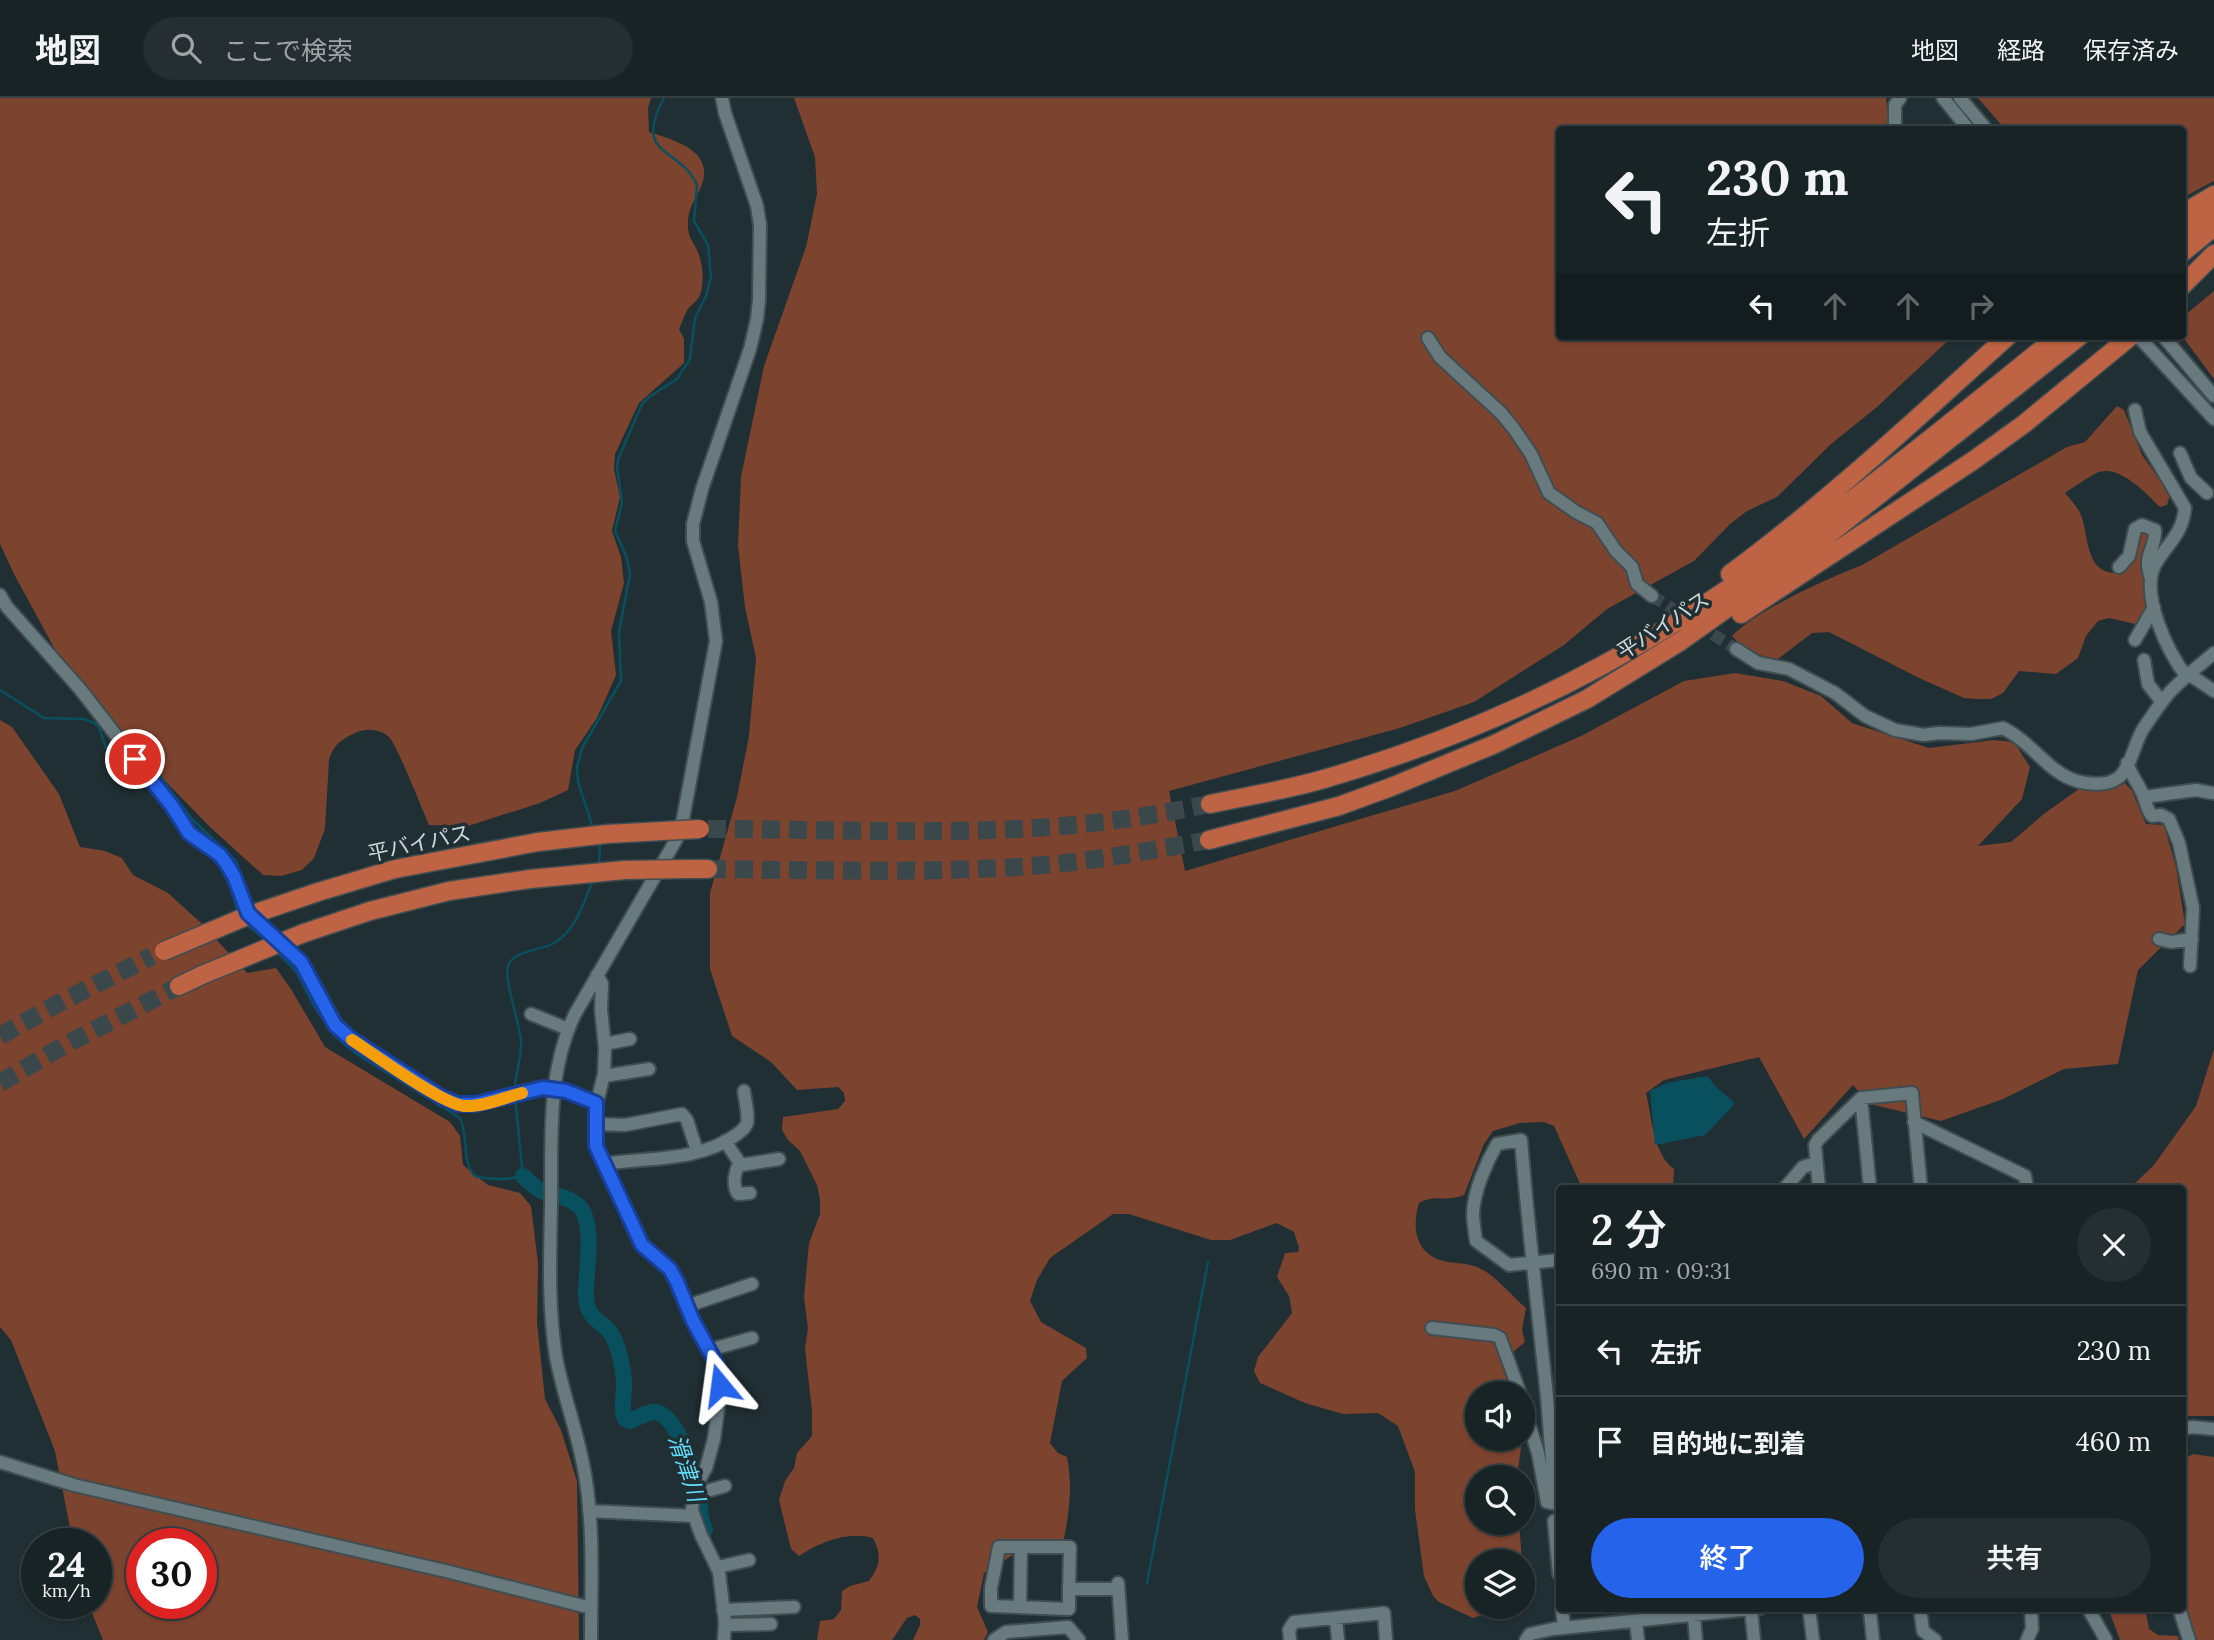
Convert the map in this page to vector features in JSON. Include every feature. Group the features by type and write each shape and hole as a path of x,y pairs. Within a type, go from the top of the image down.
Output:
{"highway":[{"path":"2186,212 2214,195"},
{"path":"2186,234 2214,211"},
{"path":"2186,250 2214,227"},
{"path":"2186,282 2214,254"},
{"path":"1571,682 1694,600 1754,556 1878,453 2004,340"},
{"name":"平バイパス","path":"1210,804 1289,788 1361,767 1479,725 1571,682 1668,627 1799,540 2054,340"},
{"name":"平バイパス","path":"1209,840 1339,806 1459,761 1587,699 1734,605 1865,508 2075,340"},
{"path":"1459,761 1579,709 1647,673 1974,460 2024,424 2126,340"},
{"name":"平バイパス","path":"158,953 238,920 395,869 538,842 607,834 704,829"},
{"path":"179,986 274,944 370,912 449,891 530,879 614,871 708,869"}],"street":[{"path":"591,1640 592,1541 589,1511 580,1442 566,1399 553,1337 550,1272 553,1089 568,1029 676,840 683,819 716,641 711,602 694,541 693,524 702,489 750,349 757,319 760,225 757,206 722,98"},
{"path":"1895,126 1895,105 1900,98"},
{"path":"1943,98 1966,126"},
{"path":"1960,98 1984,126"},
{"path":"1428,338 1440,357 1508,421 1531,454 1549,492 1576,512 1597,523 1616,551 1632,567 1637,584 1652,596"},
{"path":"2142,340 2214,419"},
{"path":"2167,340 2214,396"},
{"path":"2135,410 2140,432 2185,508 2180,529 2155,566 2151,578 2154,607 2177,664 2214,691"},
{"path":"2180,453 2191,478 2211,493"},
{"path":"2182,502 2193,494 2211,493"},
{"path":"2119,567 2129,556 2136,529 2142,525 2151,527 2156,534 2148,556 2147,566 2151,578"},
{"path":"0,595 7,607 80,689 172,806 189,833 220,855 234,876 248,913 301,962 340,1031 441,1097 458,1104 470,1105 536,1090 553,1089 575,1093 596,1103"},
{"path":"2135,640 2154,607"},
{"path":"1736,649 1758,663 1789,669 1835,693 1865,716 1895,730 1924,735 1971,734 2003,728 2043,757 2050,767 2082,782 2109,783 2123,773 2143,729 2162,702 2214,653"},
{"path":"2144,660 2148,684 2162,702"},
{"path":"2127,763 2151,816 2161,815 2169,819 2179,843 2191,892 2190,966"},
{"path":"2144,797 2196,790 2212,793"},
{"path":"2159,939 2171,942 2192,939"},
{"path":"597,975 603,984 601,1010 605,1044 604,1076 596,1103 595,1142 642,1245 670,1269 718,1370 720,1394 715,1459 692,1495 694,1516 718,1567 725,1625 724,1640"},
{"path":"531,1014 568,1029"},
{"path":"605,1044 630,1039"},
{"path":"604,1076 649,1069"},
{"path":"604,1164 663,1158 697,1151 725,1141 746,1126 744,1091"},
{"path":"1819,1185 1815,1145 1818,1140 1861,1098 1912,1093 1921,1185"},
{"path":"1861,1098 1870,1185"},
{"path":"596,1124 625,1125 682,1114 687,1120 697,1151"},
{"path":"1914,1122 2025,1175 2027,1185"},
{"path":"1556,1260 1531,1264 1509,1265 1476,1241 1474,1202 1489,1157 1497,1144 1521,1140 1531,1264 1553,1398 1556,1469"},
{"path":"725,1141 739,1163 744,1165 779,1159"},
{"path":"739,1163 734,1189 738,1194 750,1194"},
{"path":"1788,1185 1803,1167 1816,1163"},
{"path":"687,1306 752,1284"},
{"path":"1432,1328 1500,1338 1516,1381"},
{"path":"709,1350 752,1338"},
{"path":"2186,1428 2214,1429"},
{"path":"1535,1443 1547,1502 1556,1504"},
{"path":"0,1462 74,1485 450,1572 591,1608"},
{"path":"692,1495 725,1486"},
{"path":"589,1511 694,1516"},
{"path":"1556,1521 1556,1542"},
{"path":"1070,1546 1069,1609 991,1606 991,1588 999,1547 1021,1547 1070,1546"},
{"path":"1020,1607 1021,1547"},
{"path":"718,1567 749,1560"},
{"path":"1069,1589 1118,1586 1122,1640"},
{"path":"723,1610 794,1607"},
{"path":"1562,1612 1564,1628"},
{"path":"1526,1640 1530,1634 1564,1628 1579,1634 1641,1617 1729,1612"},
{"path":"1754,1640 1755,1612"},
{"path":"1809,1612 1812,1640"},
{"path":"1870,1612 1873,1640"},
{"path":"1921,1612 1923,1631 1935,1640"},
{"path":"2027,1640 2032,1629 2031,1612"},
{"path":"2090,1612 2106,1640"},
{"path":"2180,1612 2189,1640"},
{"path":"1290,1640 1289,1630 1294,1622 1384,1614 1386,1640"},
{"path":"1694,1616 1696,1640"},
{"path":"1638,1640 1641,1617"},
{"path":"1336,1619 1338,1640"},
{"path":"725,1625 771,1624"},
{"path":"994,1640 1006,1632 1032,1635 1068,1628 1079,1640"}],"shaded area":[{"path":"0,98 651,98 648,108 649,132 687,147 701,161 704,170 703,181 690,210 688,225 701,261 702,286 699,297 688,309 679,329 684,339 684,363 639,403 615,454 614,469 620,497 612,531 621,557 624,583 611,631 616,675 597,718 575,750 568,790 540,803 468,826 429,825 389,737 376,731 362,731 341,741 329,760 325,829 314,858 302,870 281,876 263,875 210,827 129,744 58,655 0,544"},
{"path":"794,98 1886,98 1889,126 1556,126 1556,340 1949,340 1877,407 1831,444 1777,497 1747,511 1730,524 1694,561 1607,609 1564,645 1474,702 1400,728 1169,791 1185,871 1455,791 1581,736 1684,681 1735,673 1783,681 1821,696 1852,723 1929,748 1994,740 2014,742 2030,767 2022,799 1978,846 2011,842 2079,789 2110,788 2124,782 2132,791 2146,824 2164,825 2176,867 2185,924 2138,970 2118,1064 2064,1069 2003,1099 1941,1121 1870,1104 1853,1085 1804,1139 1759,1057 1664,1080 1646,1093 1657,1145 1674,1169 1673,1185 1581,1185 1554,1126 1544,1122 1520,1123 1493,1131 1484,1144 1464,1195 1419,1203 1416,1223 1419,1240 1429,1254 1437,1259 1480,1268 1496,1279 1526,1308 1522,1330 1525,1342 1513,1352 1521,1381 1465,1381 1465,1451 1521,1451 1519,1465 1465,1465 1465,1535 1520,1535 1521,1549 1465,1549 1465,1614 1439,1602 1433,1596 1424,1576 1415,1510 1415,1472 1398,1426 1378,1413 1343,1414 1305,1403 1260,1383 1254,1371 1258,1357 1292,1313 1289,1296 1277,1277 1285,1253 1298,1252 1294,1232 1277,1223 1230,1240 1211,1240 1129,1214 1113,1214 1050,1258 1037,1280 1030,1301 1041,1322 1086,1348 1087,1358 1062,1381 1050,1443 1058,1453 1067,1457 1069,1468 1070,1500 1063,1543 1019,1551 984,1573 977,1607 988,1632 984,1640 913,1640 920,1625 920,1619 915,1615 907,1618 892,1640 817,1640 820,1621 834,1619 841,1610 842,1591 869,1581 876,1570 879,1555 873,1538 854,1536 825,1542 799,1556 791,1549 779,1500 785,1481 794,1468 797,1453 812,1436 805,1349 808,1328 804,1297 809,1243 820,1214 817,1185 800,1151 782,1130 783,1117 838,1109 845,1101 844,1093 838,1087 797,1090 771,1062 732,1036 710,969 710,893 737,797 749,736 756,658 745,607 738,546 741,477 764,366 806,247 817,194 815,157"},
{"path":"1978,98 2214,98 2214,181 2186,196 2186,126 2002,126"},
{"path":"2214,291 2214,379 2185,340 2186,314"},
{"path":"2117,406 2124,410 2142,455 2170,495 2167,505 2160,507 2132,482 2107,471 2096,473 2065,493 2079,511 2092,558 2097,566 2105,571 2117,573 2127,568 2134,559 2143,530 2152,533 2149,603 2144,619 2135,624 2109,618 2098,621 2086,636 2078,658 2056,674 2019,671 2003,693 1991,699 1964,698 1829,632 1812,633 1778,659 1753,652 1732,636 1775,605 1862,565 2067,447 2085,442"},
{"path":"0,720 12,727 59,794 80,847 105,851 122,858 133,875 168,893 200,922 247,973 276,968 325,1047 450,1122 460,1136 463,1165 488,1185 520,1193 531,1206 538,1263 537,1323 545,1399 561,1430 577,1481 579,1640 103,1640 94,1619 112,1619 112,1528 70,1528 55,1451 11,1340 0,1327"},
{"path":"2214,1049 2214,1416 2186,1416 2186,1185 2133,1185 2154,1165 2196,1106"},
{"path":"2193,1454 2214,1457 2214,1640 2192,1640 2184,1612 2186,1458"},
{"path":"2110,1612 2146,1612 2149,1629 2158,1635 2178,1636 2179,1640 2120,1640"}],"water":[{"path":"1707,1076 1734,1102 1732,1107 1705,1135 1655,1145 1650,1091 1667,1083"}],"waterway":[{"path":"593,828 578,782 577,767 582,748 621,681 619,632 630,574 627,558 615,531 622,503 617,466 642,404 677,379 690,359 695,318 706,296 711,277 708,245 694,221 697,185 689,172 662,149 653,131 655,117 664,98"},
{"path":"0,690 44,718 84,719 94,723 99,727 106,748 125,754"},
{"path":"139,757 148,760 192,819 235,860 238,865 236,874"},
{"path":"599,864 600,843"},
{"path":"515,1087 521,1040 508,981 508,966 515,957 548,946 562,938 574,924 593,880"},
{"path":"231,883 238,913"},
{"path":"246,924 268,942"},
{"path":"277,952 297,973 315,1008 334,1035 355,1053 460,1118 466,1156 475,1176 499,1179 523,1176 515,1098"},
{"name":"滑津川","path":"523,1176 541,1191 575,1203 584,1214 588,1236 587,1305 593,1316 611,1333 618,1349 624,1376 625,1419 630,1421 656,1412 671,1423 694,1472 705,1530"},
{"path":"1147,1583 1208,1262"}],"tunnel":[{"path":"1652,596 1736,649"},
{"path":"708,829 936,831 1028,828 1108,821 1210,804"},
{"path":"708,869 876,871 1003,868 1086,860 1209,840"},
{"path":"0,1036 152,956"},
{"path":"0,1083 63,1046 179,986"}],"slow traffic":[{"path":"352,1040 450,1102 464,1106 522,1093"}],"route":[{"path":"135,759 172,806 189,833 220,855 232,871 248,913 301,962 340,1031 441,1097 464,1106 543,1088 575,1093 596,1103 596,1146 642,1245 670,1269 677,1282 693,1321 716,1363 720,1385"}]}
